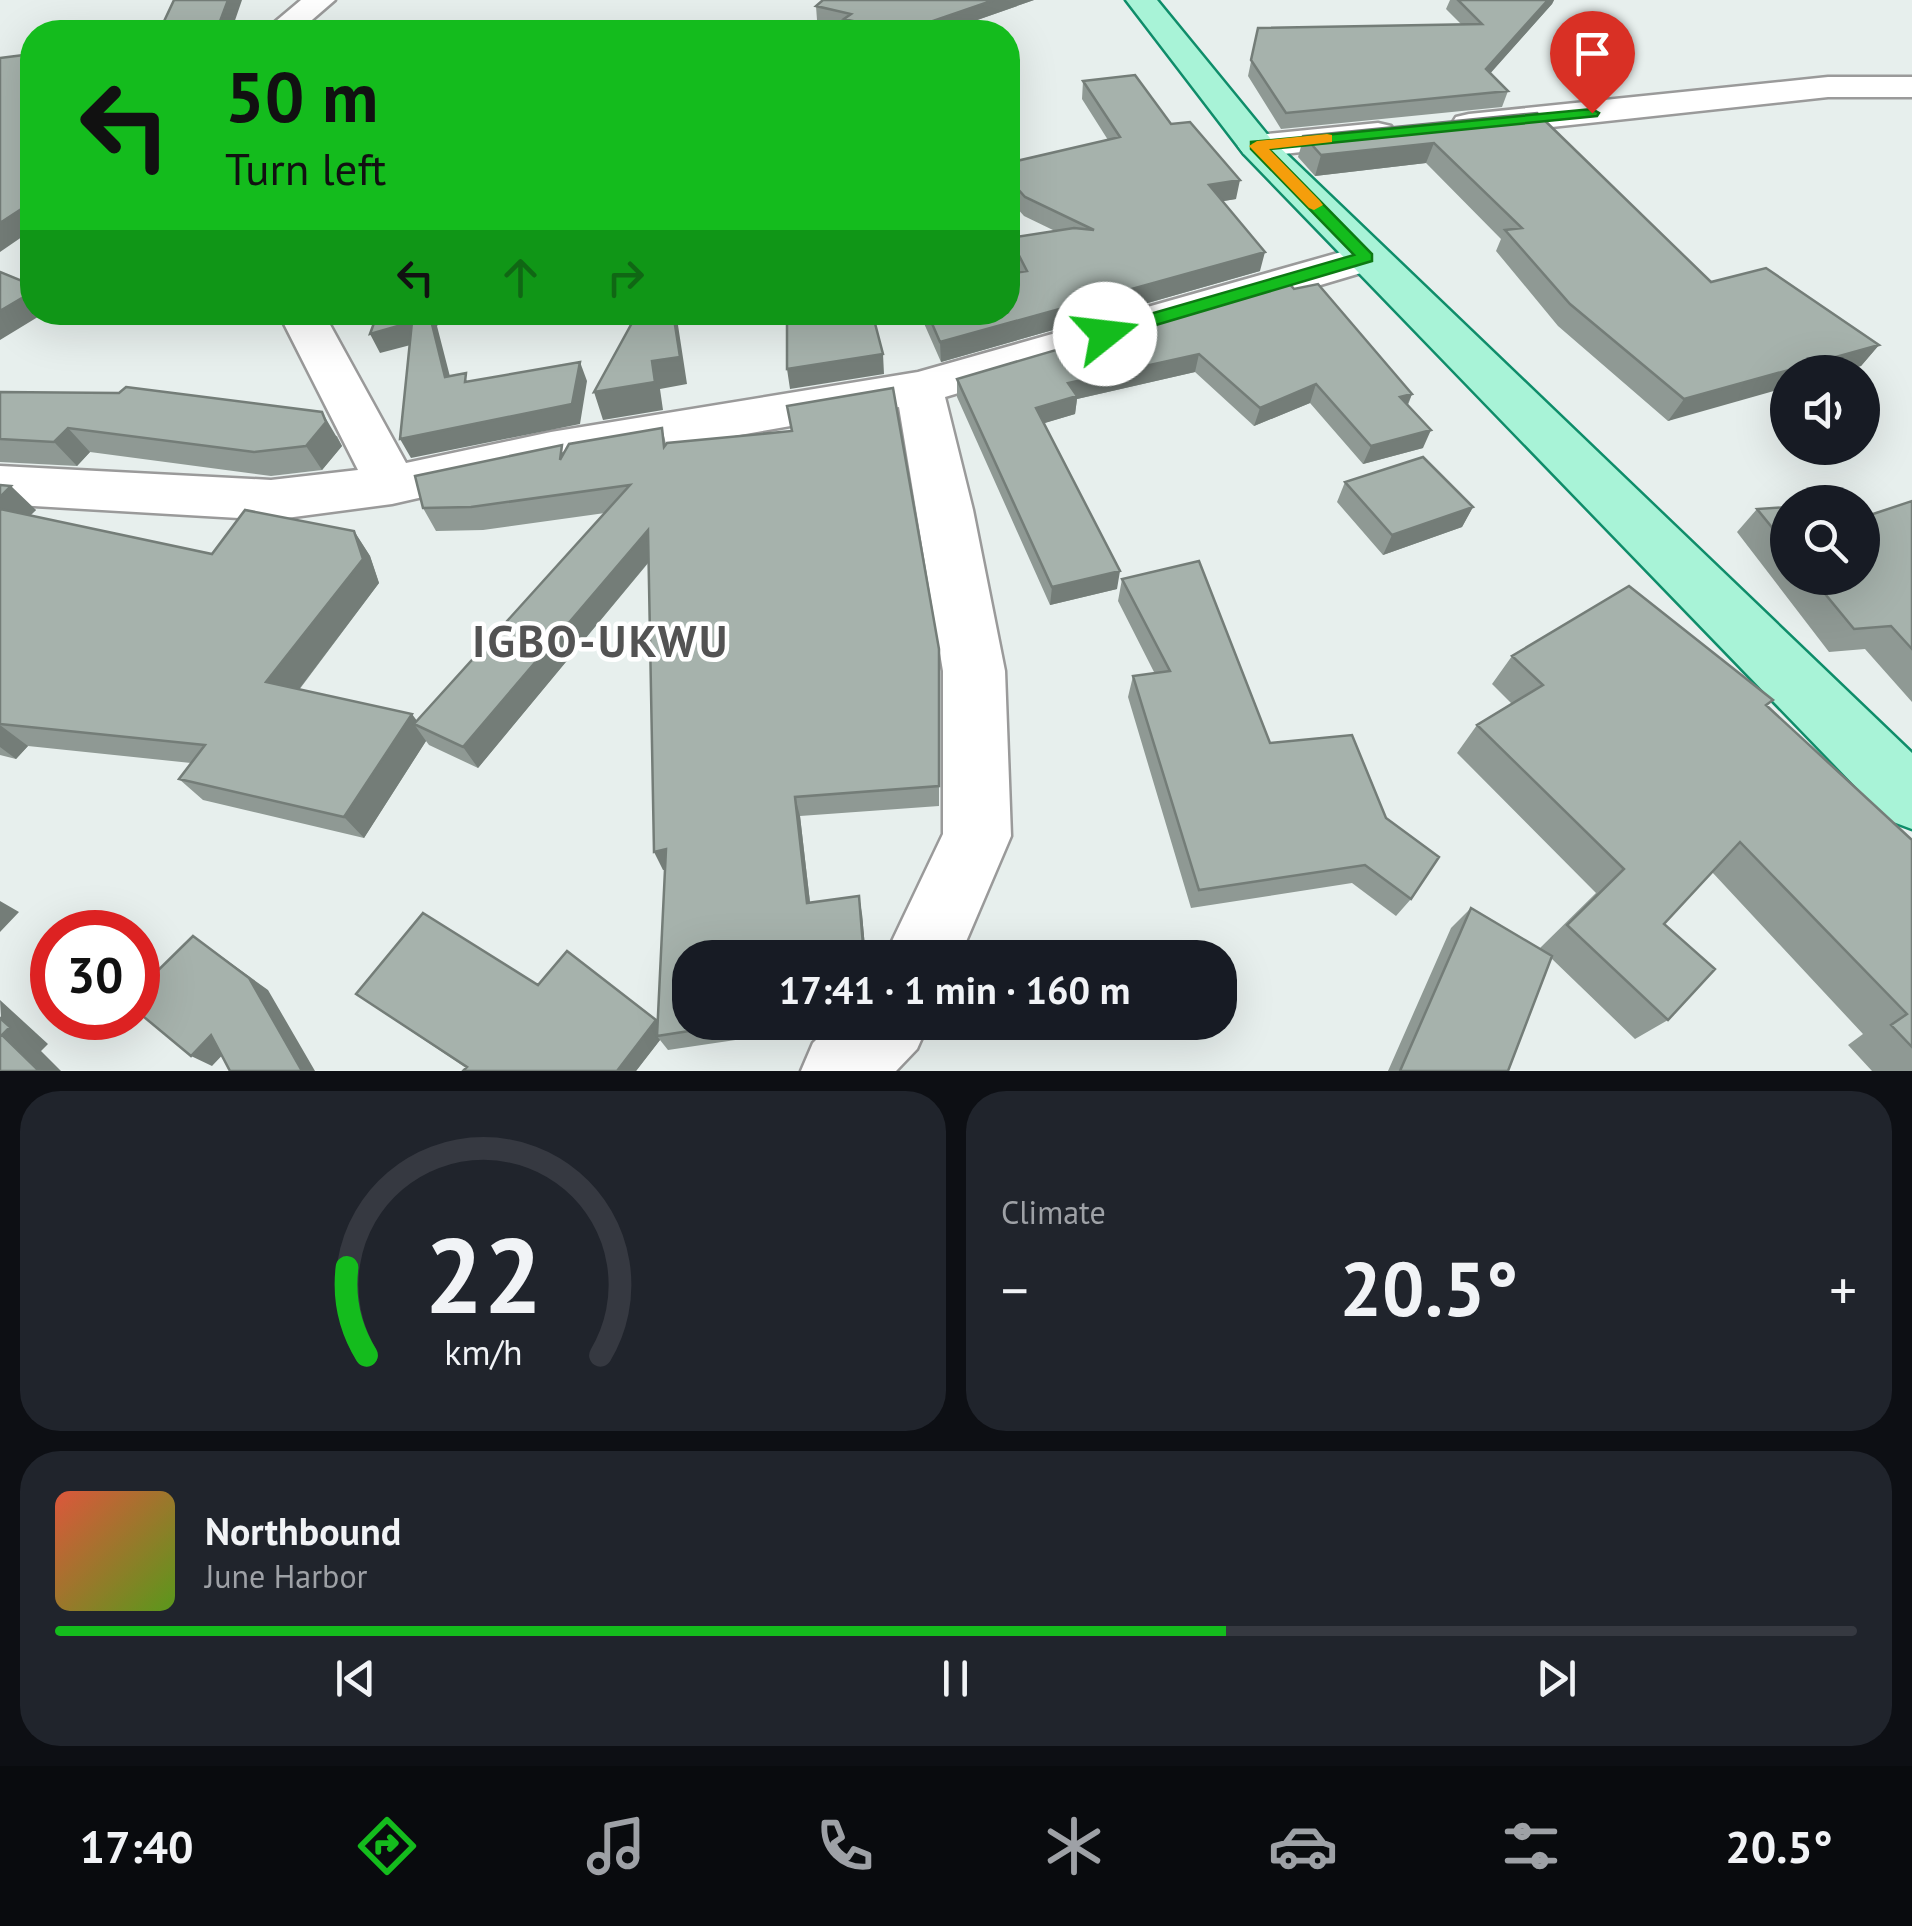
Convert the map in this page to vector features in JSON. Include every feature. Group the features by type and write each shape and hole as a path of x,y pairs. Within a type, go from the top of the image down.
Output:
{"main road":[{"path":"1141,0 1257,146 1912,798"}],"street":[{"path":"294,20 320,0"},
{"path":"1257,146 1726,96 1828,88 1912,87"},
{"path":"0,485 270,500 392,485 550,450 919,388 1366,258"},
{"path":"307,325 392,485"},
{"path":"919,388 946,510 974,671 977,836 928,940"},
{"path":"841,1071 872,1040"}],"building":[{"path":"174,0 228,0 220,20 165,20"},
{"path":"823,0 994,0 936,20 848,20 844,19 851,14 816,6"},
{"path":"1458,0 1548,0 1486,69 1508,91 1286,113 1251,60 1258,28 1482,24"},
{"path":"20,56 20,210 0,223 0,58"},
{"path":"1135,75 1171,124 1190,122 1240,180 1209,185 1265,252 1020,320 1020,272 1027,271 1020,257 1020,236 1074,228 1094,230 1025,197 1020,191 1020,160 1120,137 1083,81"},
{"path":"1537,113 1711,282 1766,268 1879,345 1843,355 1770,355 1770,375 1684,399 1570,304 1505,230 1522,228 1434,143 1321,155 1304,136"},
{"path":"0,272 20,280 20,299 0,311"},
{"path":"1288,282 1294,289 1318,284 1412,394 1400,397 1431,430 1371,446 1316,384 1260,408 1199,354 1068,383 1077,396 1036,408 1120,571 1052,587 957,379"},
{"path":"373,325 402,325 370,334"},
{"path":"412,325 432,325 445,377 466,373 465,382 580,362 572,404 400,439"},
{"path":"631,325 675,325 680,357 652,361 655,382 594,392"},
{"path":"787,325 875,325 883,354 787,369"},
{"path":"933,325 1001,325 940,342"},
{"path":"126,387 322,412 326,422 306,446 254,452 68,428 54,442 0,439 0,392 119,393"},
{"path":"893,388 939,649 939,786 795,797 807,903 859,896 863,940 672,940 672,1034 657,1036 666,849 654,852 648,530 463,747 414,724 630,485 471,507 423,508 415,476 562,445 560,460 569,444 662,428 664,447 667,443 792,431 787,406"},
{"path":"1423,457 1473,507 1392,535 1345,482"},
{"path":"0,485 11,486 0,497"},
{"path":"1912,501 1912,649 1891,626 1854,629 1826,595 1880,595 1880,512"},
{"path":"1770,508 1770,525 1757,509"},
{"path":"0,509 212,554 245,510 354,531 363,559 266,682 412,714 344,817 179,779 205,745 0,724"},
{"path":"1199,561 1270,743 1352,735 1386,818 1439,857 1411,899 1365,865 1199,890 1133,676 1170,671 1122,579"},
{"path":"1629,586 1773,700 1766,705 1912,840 1912,1047 1891,1025 1907,1014 1740,842 1664,924 1715,969 1668,1020 1567,925 1624,869 1477,725 1543,685 1512,656"},
{"path":"1471,908 1552,956 1508,1071 1400,1071"},
{"path":"423,913 538,985 567,951 656,1020 617,1071 463,1071 467,1067 356,994"},
{"path":"193,936 249,978 302,1071 230,1071 211,1035 191,1056 160,1030 160,968"},
{"path":"0,1018 10,1027 2,1035 39,1071 0,1071"}],"slow traffic":[{"path":"1314,205 1257,146 1327,139"}],"district":[{"name":"IGBO-UKWU","path":"601,640"}],"route":[{"path":"1105,334 1366,258 1257,146 1592,113"}]}
